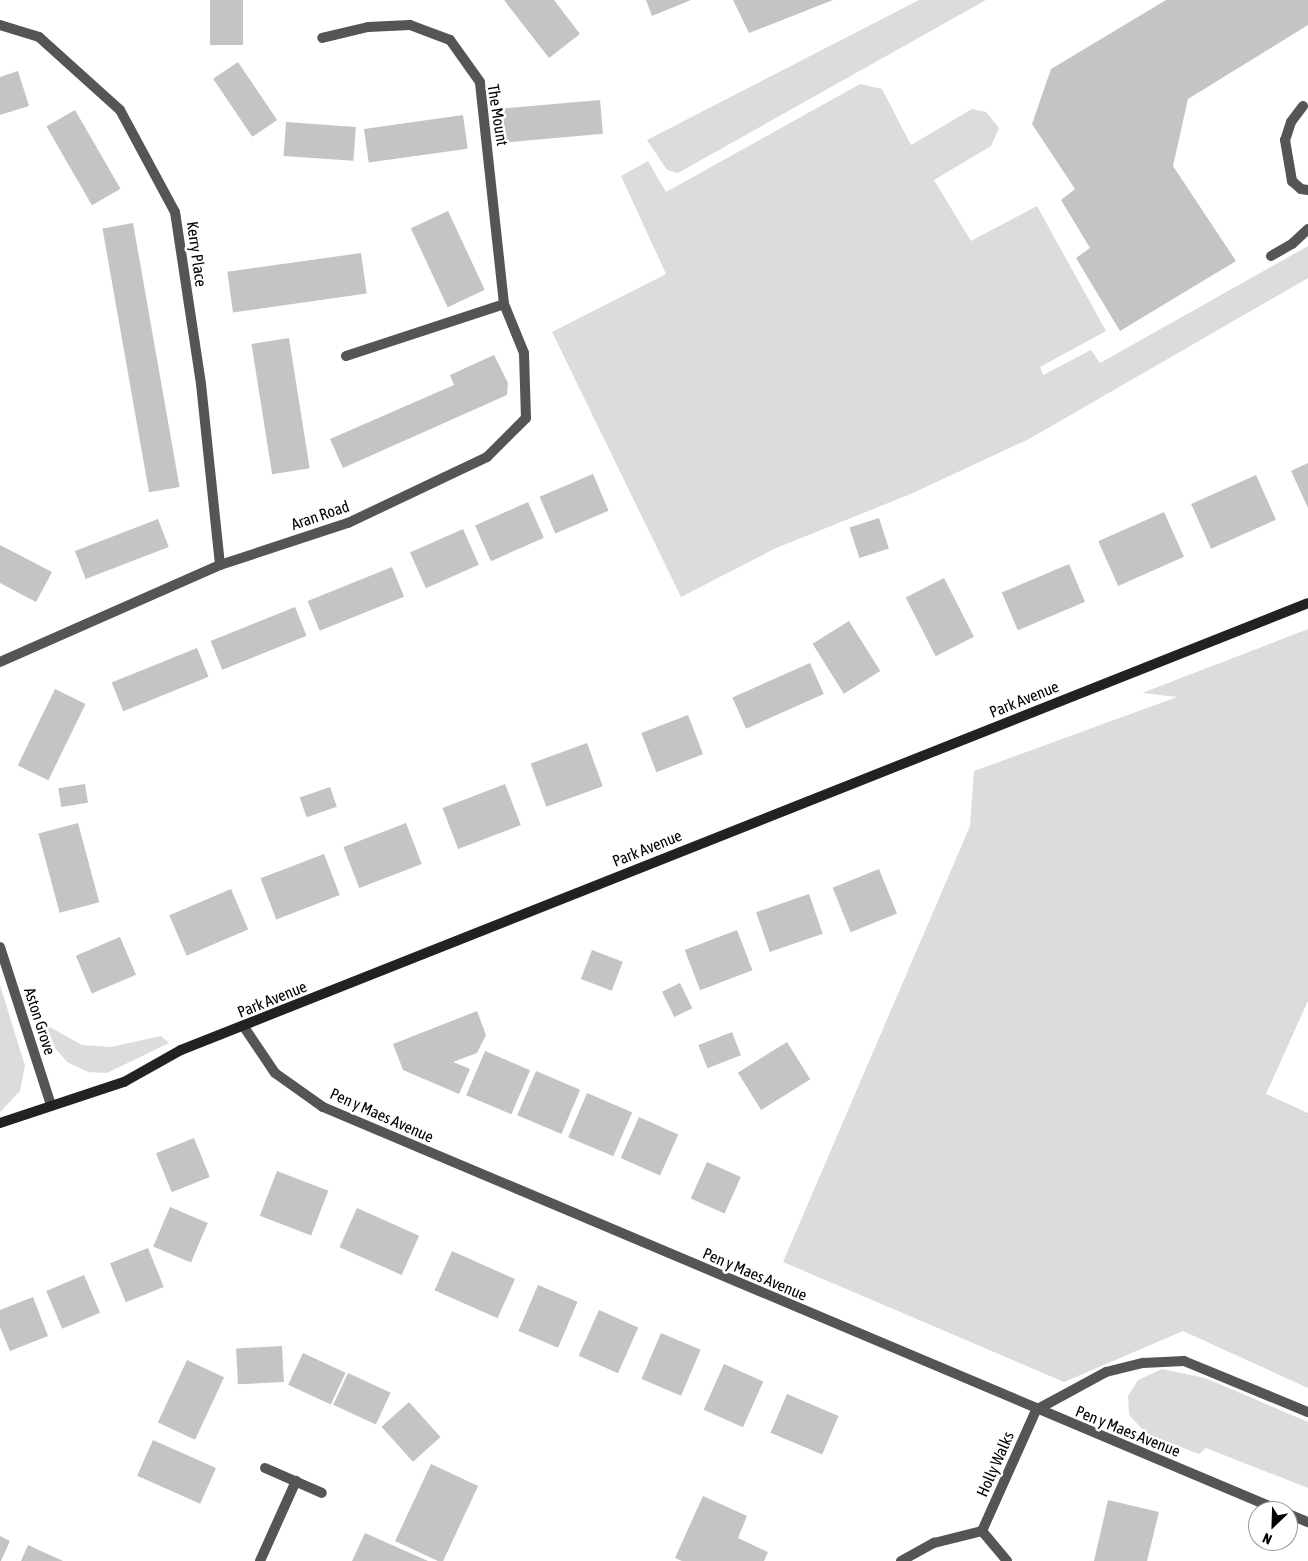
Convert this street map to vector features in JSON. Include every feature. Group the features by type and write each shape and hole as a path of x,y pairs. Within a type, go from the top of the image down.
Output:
{"street":[{"name":"Kerry Place","path":"0,25 39,37 120,110 175,212 201,384 220,564"},
{"name":"The Mount","path":"322,38 368,27 410,25 450,40 480,82 504,304"},
{"path":"1303,106 1291,122 1285,140 1292,181 1301,189 1308,190"},
{"path":"1271,256 1292,244 1308,229"},
{"name":"Aran Road","path":"0,662 220,564 348,523 487,457 526,418 524,353 504,304"},
{"path":"346,356 504,304"},
{"name":"Park Avenue","path":"0,1123 124,1082 181,1050 1308,603"},
{"name":"Aston Grove","path":"0,947 51,1105"},
{"name":"Pen y Maes Avenue","path":"244,1026 275,1073 323,1107 1036,1410 1258,1501"},
{"path":"1036,1410 1106,1372 1143,1363 1184,1361 1308,1412"},
{"name":"Holly Walks","path":"982,1531 1036,1410"},
{"path":"265,1468 322,1493"},
{"path":"260,1561 296,1481"},
{"path":"901,1561 934,1543 982,1531 1007,1561"}],"shaded area":[{"path":"919,0 986,0 678,173 667,170 647,140"},
{"path":"860,84 882,89 911,145 972,109 986,112 999,128 991,146 934,180 971,241 1037,206 1106,331 1040,367 1043,375 1091,350 1100,363 1308,246 1308,278 1029,439 913,493 774,549 681,597 552,332 666,274 621,176 648,161 666,192"},
{"path":"1308,629 1308,1001 1266,1094 1308,1113 1308,1388 1183,1331 1064,1382 783,1262 970,826 974,771 1177,697 1142,693"},
{"path":"0,985 25,1066 20,1091 0,1112"},
{"path":"46,1025 82,1045 111,1047 161,1036 169,1043 107,1073 88,1072 67,1062 55,1048"},
{"path":"1162,1369 1205,1378 1308,1422 1308,1488 1206,1448 1199,1454 1147,1434 1129,1415 1128,1396 1138,1380"}],"building":[{"path":"210,0 243,0 243,45 210,45"},
{"path":"504,0 554,0 580,34 549,58"},
{"path":"646,0 691,0 652,16"},
{"path":"733,0 833,0 749,33"},
{"path":"1166,0 1308,0 1308,25 1188,99 1173,166 1236,261 1120,331 1076,258 1090,248 1061,200 1075,189 1032,124 1051,69"},
{"path":"238,62 277,120 252,137 213,79"},
{"path":"18,71 29,106 0,115 0,77"},
{"path":"600,100 603,134 505,142 502,109"},
{"path":"75,110 121,189 92,205 46,126"},
{"path":"463,115 468,149 369,163 364,129"},
{"path":"286,122 356,127 353,161 284,156"},
{"path":"448,211 485,290 448,307 411,228"},
{"path":"133,223 180,487 149,492 102,228"},
{"path":"361,253 367,294 233,312 227,272"},
{"path":"289,338 310,468 272,474 251,344"},
{"path":"494,355 508,383 507,395 343,468 330,439 454,385 450,375"},
{"path":"1308,463 1308,508 1291,471"},
{"path":"593,474 609,511 555,533 540,497"},
{"path":"1256,475 1276,520 1211,549 1191,504"},
{"path":"528,502 544,538 491,561 475,526"},
{"path":"1164,512 1184,557 1118,586 1098,541"},
{"path":"879,518 889,548 859,558 850,528"},
{"path":"158,519 169,547 86,579 75,551"},
{"path":"463,529 479,565 426,588 410,553"},
{"path":"0,545 52,572 36,602 0,583"},
{"path":"1069,564 1085,602 1018,630 1002,593"},
{"path":"392,567 404,597 320,631 308,601"},
{"path":"944,578 974,637 936,656 906,598"},
{"path":"295,607 307,636 222,670 211,641"},
{"path":"849,621 880,671 844,694 813,644"},
{"path":"197,648 209,677 123,711 112,682"},
{"path":"810,663 824,694 746,729 732,698"},
{"path":"55,689 86,704 48,780 18,765"},
{"path":"688,715 703,754 656,772 641,733"},
{"path":"587,743 603,786 546,807 531,764"},
{"path":"85,784 88,803 61,807 58,788"},
{"path":"505,784 521,825 458,849 442,808"},
{"path":"330,787 337,807 307,817 300,797"},
{"path":"78,823 99,902 60,913 38,834"},
{"path":"406,823 422,864 359,888 343,847"},
{"path":"324,854 340,895 276,919 261,878"},
{"path":"879,869 897,914 851,932 833,888"},
{"path":"231,889 248,930 187,956 169,915"},
{"path":"809,894 823,934 770,952 756,912"},
{"path":"737,930 752,970 700,990 685,950"},
{"path":"120,937 136,975 92,993 76,956"},
{"path":"592,950 623,962 612,991 581,979"},
{"path":"680,983 692,1008 674,1017 662,992"},
{"path":"477,1011 486,1035 477,1053 453,1062 470,1069 459,1094 403,1070 393,1044"},
{"path":"732,1032 741,1055 707,1068 698,1045"},
{"path":"787,1042 810,1079 761,1110 738,1073"},
{"path":"485,1051 530,1070 511,1114 466,1095"},
{"path":"536,1071 580,1090 561,1134 517,1115"},
{"path":"587,1093 632,1112 613,1156 568,1137"},
{"path":"639,1117 678,1134 660,1176 621,1158"},
{"path":"194,1138 210,1177 172,1192 156,1153"},
{"path":"707,1162 741,1177 725,1214 691,1199"},
{"path":"277,1171 328,1191 311,1236 260,1216"},
{"path":"170,1207 208,1223 191,1263 153,1247"},
{"path":"357,1208 419,1236 402,1275 340,1247"},
{"path":"148,1248 164,1287 126,1302 110,1263"},
{"path":"452,1251 515,1279 498,1318 435,1290"},
{"path":"84,1275 100,1313 62,1329 46,1291"},
{"path":"538,1285 578,1302 558,1348 518,1331"},
{"path":"33,1297 48,1336 10,1351 0,1327 0,1310"},
{"path":"599,1310 638,1327 618,1373 579,1356"},
{"path":"661,1333 701,1350 681,1396 641,1379"},
{"path":"282,1346 284,1382 238,1384 236,1348"},
{"path":"303,1353 346,1373 331,1405 288,1385"},
{"path":"187,1360 224,1377 195,1440 158,1423"},
{"path":"724,1364 763,1381 743,1427 704,1410"},
{"path":"348,1373 391,1393 376,1425 333,1405"},
{"path":"787,1394 839,1416 822,1455 771,1433"},
{"path":"409,1402 440,1437 413,1462 382,1427"},
{"path":"153,1440 216,1468 200,1504 137,1476"},
{"path":"431,1464 478,1486 443,1561 438,1561 395,1541"},
{"path":"703,1496 747,1516 738,1538 768,1552 764,1561 682,1561 675,1558"},
{"path":"1108,1500 1159,1512 1147,1561 1094,1561"},
{"path":"365,1533 428,1561 352,1561"},
{"path":"0,1536 10,1541 1,1561 0,1561"},
{"path":"28,1545 63,1561 21,1561"}]}
